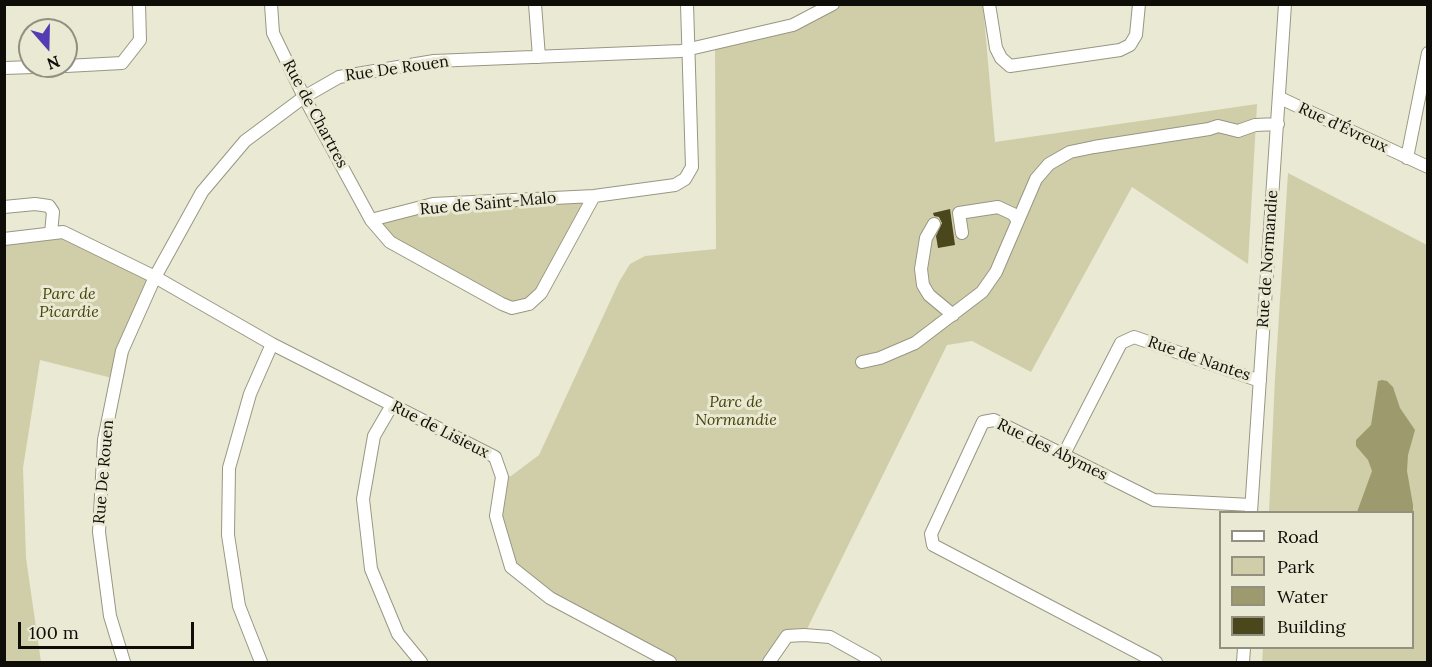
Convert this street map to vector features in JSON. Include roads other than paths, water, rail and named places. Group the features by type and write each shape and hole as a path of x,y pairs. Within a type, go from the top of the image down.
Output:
{"street":[{"path":"78,65 122,63 140,40 139,4"},
{"name":"Rue de Chartres","path":"271,4 273,33 304,97 371,220"},
{"path":"535,4 538,57"},
{"name":"Rue de Saint-Malo","path":"371,220 433,204 594,196 675,185 685,179 692,167 687,4"},
{"name":"Rue De Rouen","path":"124,663 110,616 99,532 104,440 122,351 155,277 202,192 245,141 304,97 339,77 434,61 688,50 793,24 834,4"},
{"path":"989,4 996,48 1001,58 1010,66 1120,50 1130,45 1136,35 1138,4"},
{"name":"Rue de Normandie","path":"1251,509 1285,4"},
{"name":"Rue d'Évreux","path":"1407,158 1428,53"},
{"name":"Rue d'Évreux","path":"1280,98 1428,167"},
{"path":"862,362 908,347 982,292 996,272 1036,179 1049,164 1070,152 1218,126 1238,131 1255,125 1278,124"},
{"path":"371,220 390,242 512,308 529,304 541,293 594,196"},
{"path":"4,207 35,204 49,206 53,212 51,234"},
{"path":"962,233 959,213 998,207 1013,214 1018,221"},
{"path":"934,224 926,238 921,269 923,285 928,295 953,315"},
{"name":"Rue de Lisieux","path":"4,239 63,232 155,277 272,344 495,458 502,477 496,516 511,567 550,598 669,663"},
{"name":"Rue de Nantes","path":"1064,454 1121,342 1134,337 1260,381"},
{"path":"261,663 239,606 228,535 229,468 250,394 272,344"},
{"path":"392,405 374,436 363,499 371,569 398,634 421,663"},
{"name":"Rue des Abymes","path":"1156,663 933,545 931,534 983,422 994,420 1154,500 1251,509"},
{"path":"769,663 787,636 804,635 830,637 875,663"}],"water":[{"path":"1378,381 1387,381 1393,387 1400,408 1415,430 1408,455 1407,471 1413,511 1357,511 1372,471 1368,460 1356,446 1356,440 1371,425"}],"park label":[{"name":"Parc de Picardie","path":"69,303"},
{"name":"Parc de Normandie","path":"736,411"}]}
